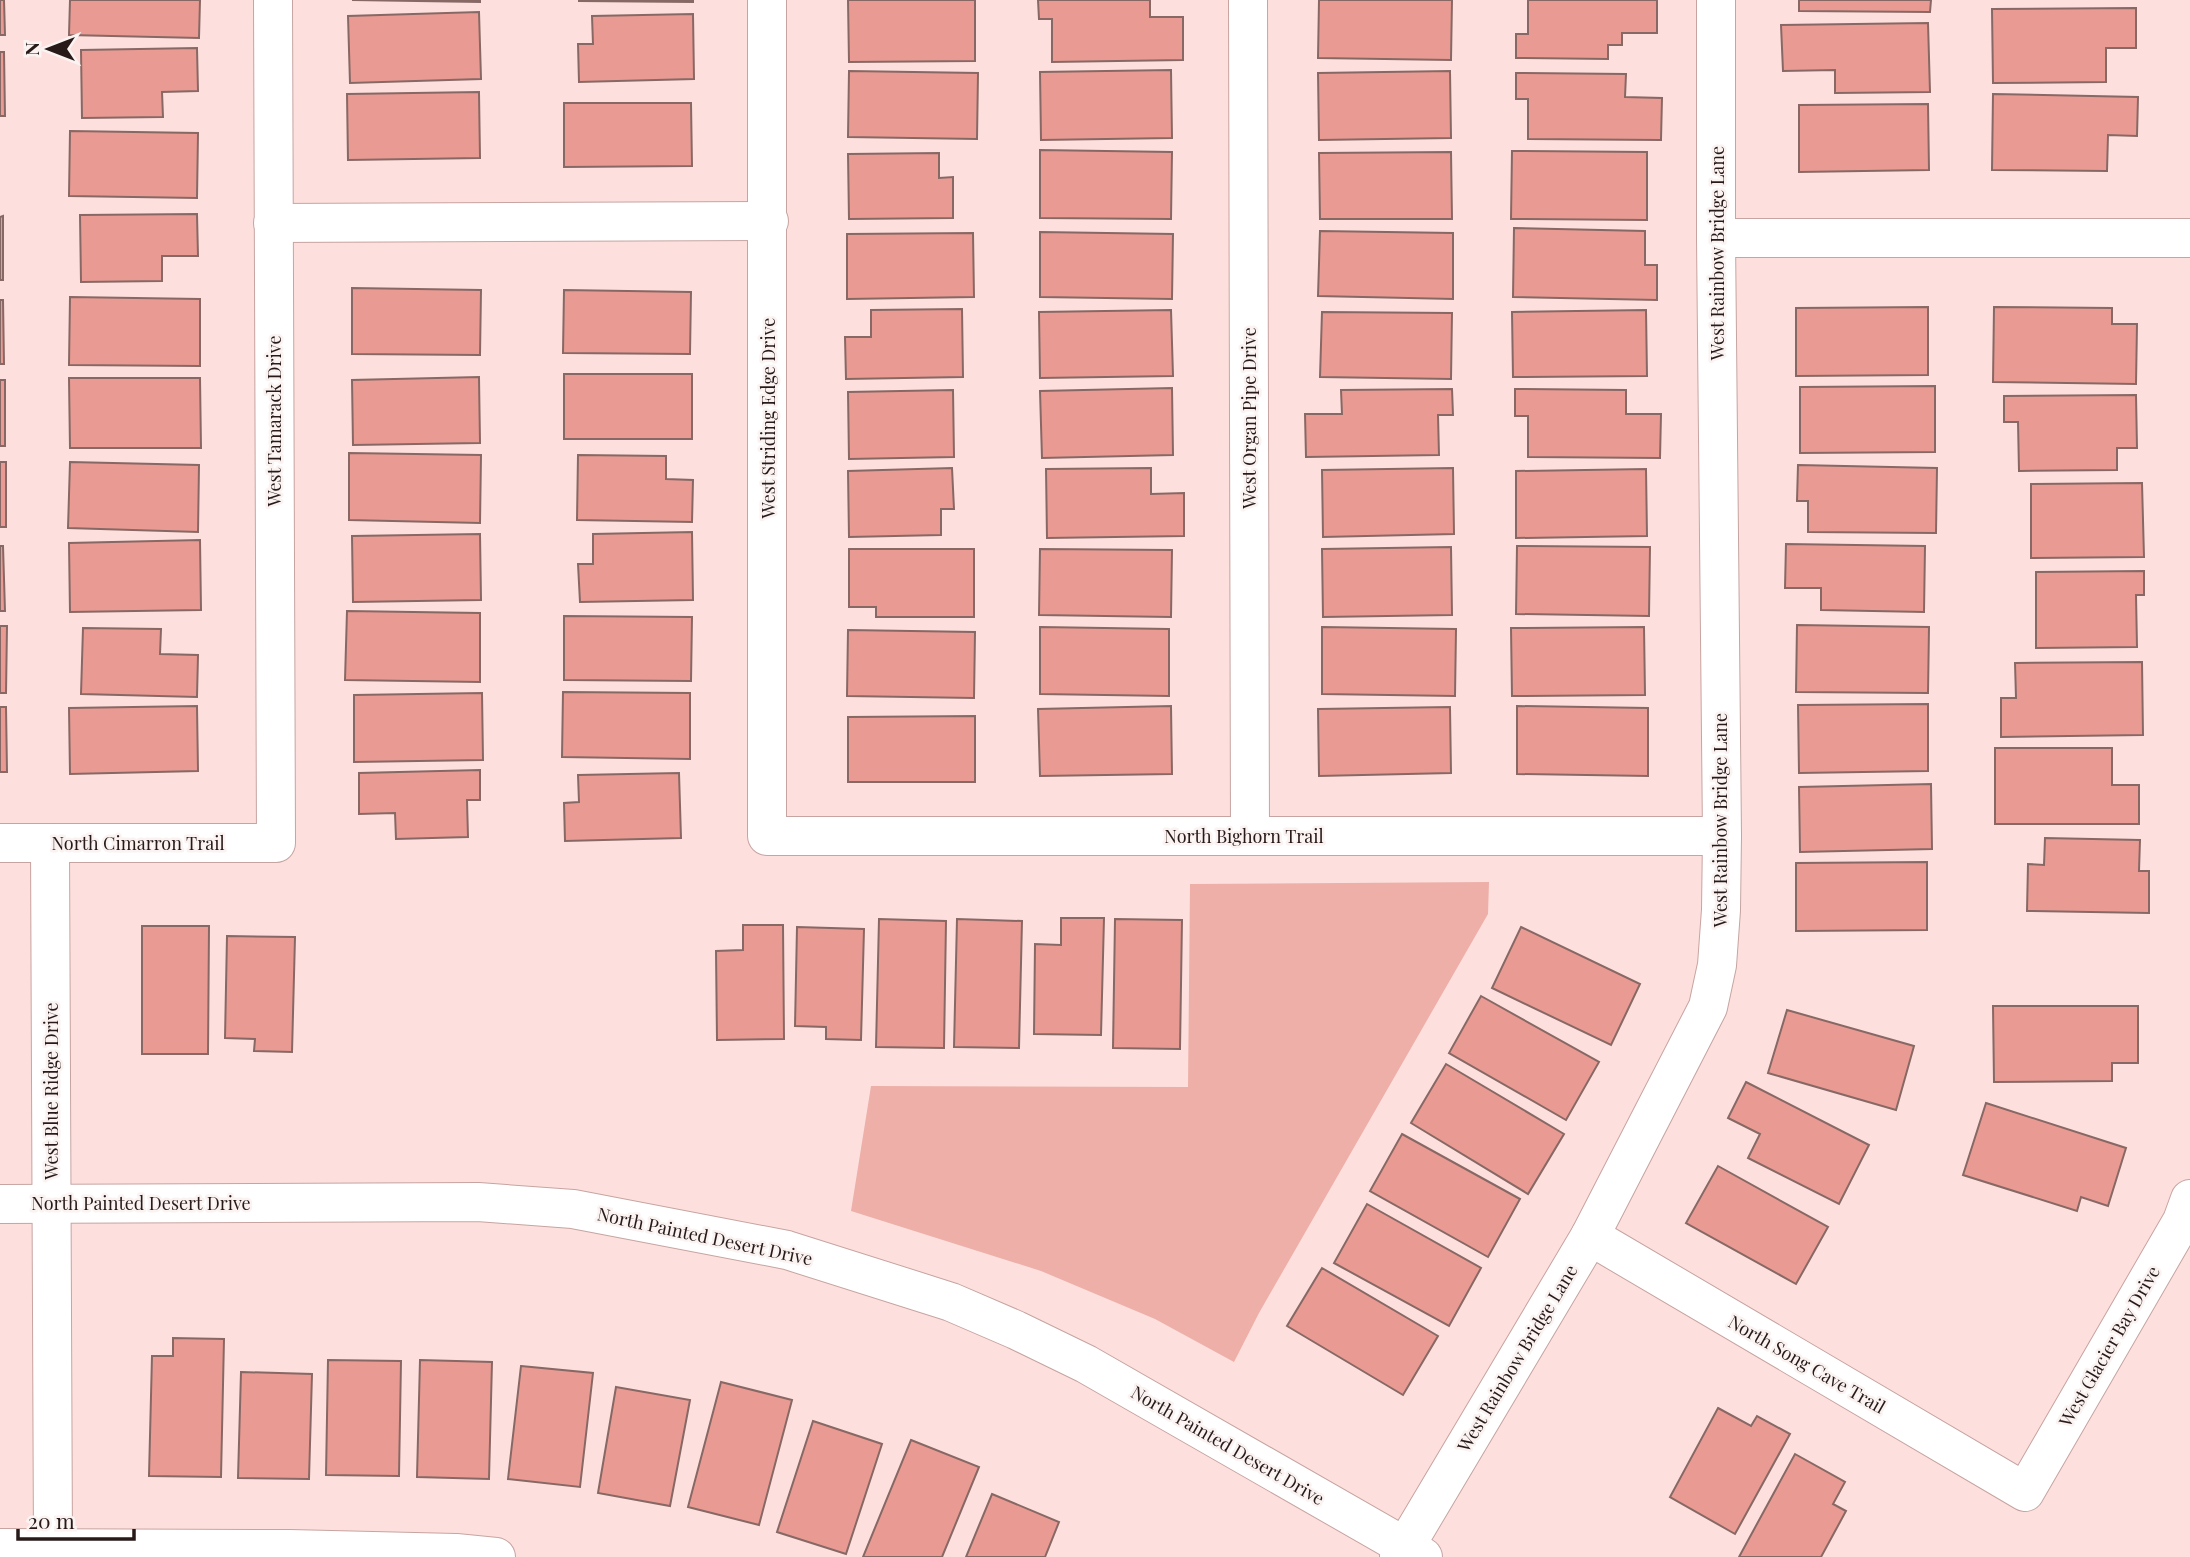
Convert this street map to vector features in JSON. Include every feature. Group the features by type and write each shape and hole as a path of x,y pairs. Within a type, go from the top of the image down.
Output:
{"street":[{"name":"West Tamarack Drive","path":"273,0 276,843"},
{"name":"West Striding Edge Drive","path":"767,0 767,836"},
{"name":"West Organ Pipe Drive","path":"1248,0 1250,836"},
{"name":"West Rainbow Bridge Lane","path":"1409,1554 1590,1236 1708,1007 1717,965 1722,836 1716,0"},
{"path":"273,223 769,221"},
{"path":"1716,237 2190,237"},
{"name":"North Bighorn Trail","path":"767,836 1722,836"},
{"name":"North Cimarron Trail","path":"0,843 276,843"},
{"name":"West Blue Ridge Drive","path":"50,843 53,1548"},
{"name":"West Glacier Bay Drive","path":"2025,1492 2182,1221 2190,1199"},
{"name":"North Painted Desert Drive","path":"0,1203 478,1202 573,1209 787,1250 951,1302 1086,1364 1409,1554"},
{"name":"North Song Cave Trail","path":"1590,1236 2025,1492"},
{"path":"0,1548 456,1553 496,1557"}],"shaded area":[{"path":"1489,882 1488,914 1259,1313 1234,1362 1155,1319 1041,1271 851,1211 871,1086 1188,1087 1190,884"}],"building":[{"path":"0,0 4,0 5,35 0,35"},
{"path":"70,0 200,0 199,38 69,35"},
{"path":"352,0 480,0 480,2"},
{"path":"693,0 693,2 579,1"},
{"path":"848,0 975,0 975,61 849,62"},
{"path":"1038,0 1150,0 1150,17 1183,17 1183,60 1052,62 1052,19 1039,19"},
{"path":"1319,0 1452,0 1451,60 1318,58"},
{"path":"1528,0 1657,0 1657,33 1622,33 1622,45 1608,45 1608,59 1516,58 1516,34 1528,34"},
{"path":"1799,0 1931,0 1930,12 1799,11"},
{"path":"2136,8 2136,48 2106,48 2106,82 1993,83 1992,9"},
{"path":"479,12 481,79 350,83 348,16"},
{"path":"693,14 694,79 579,82 578,44 593,44 592,16"},
{"path":"1928,23 1930,92 1835,93 1835,70 1783,71 1781,25"},
{"path":"197,48 198,91 162,92 163,117 82,118 81,50"},
{"path":"0,52 4,52 5,116 0,116"},
{"path":"1171,70 1172,138 1041,140 1040,72"},
{"path":"849,71 978,73 977,139 848,137"},
{"path":"1450,71 1451,138 1319,140 1318,73"},
{"path":"1516,73 1626,74 1625,97 1662,98 1661,140 1528,139 1528,99 1516,99"},
{"path":"479,92 480,158 348,160 347,94"},
{"path":"1993,94 2138,97 2137,136 2108,135 2107,171 1992,170"},
{"path":"564,103 691,103 692,166 564,167"},
{"path":"1928,104 1929,170 1799,172 1799,105"},
{"path":"70,131 198,133 197,198 69,196"},
{"path":"1040,150 1172,152 1171,219 1040,218"},
{"path":"1512,151 1647,152 1647,220 1511,219"},
{"path":"1451,152 1452,219 1320,219 1319,153"},
{"path":"939,153 939,178 953,177 953,218 849,219 848,154"},
{"path":"197,214 198,256 162,256 162,281 81,282 80,215"},
{"path":"3,216 3,280 0,280 0,217"},
{"path":"1514,228 1645,231 1645,265 1657,265 1657,300 1513,297"},
{"path":"1320,231 1453,233 1453,299 1318,296"},
{"path":"1040,232 1173,234 1172,299 1040,297"},
{"path":"973,233 974,297 847,299 847,234"},
{"path":"352,288 481,290 480,355 352,354"},
{"path":"564,290 691,292 690,354 563,353"},
{"path":"70,297 200,299 200,366 69,365"},
{"path":"0,300 3,300 4,364 0,364"},
{"path":"1928,307 1928,375 1796,376 1796,308"},
{"path":"1994,307 2112,308 2112,324 2137,324 2136,384 1993,382"},
{"path":"962,309 963,377 846,379 845,337 871,337 871,310"},
{"path":"1171,310 1173,376 1040,378 1039,312"},
{"path":"1646,310 1647,376 1513,377 1512,312"},
{"path":"1322,312 1452,313 1451,379 1320,377"},
{"path":"564,374 692,374 692,439 564,439"},
{"path":"479,377 480,443 353,445 352,380"},
{"path":"69,378 200,378 201,448 70,448"},
{"path":"0,380 5,380 5,446 0,446"},
{"path":"1935,386 1935,452 1800,453 1800,387"},
{"path":"1172,388 1173,455 1042,458 1040,391"},
{"path":"1452,389 1453,415 1438,415 1439,455 1306,457 1305,414 1342,414 1341,390"},
{"path":"1515,389 1626,390 1626,414 1661,414 1660,458 1528,457 1528,416 1515,416"},
{"path":"953,390 954,457 849,459 848,392"},
{"path":"2136,395 2137,448 2117,448 2117,470 2019,471 2018,422 2004,422 2004,396"},
{"path":"349,453 481,455 480,523 349,520"},
{"path":"578,455 666,456 666,479 693,480 692,522 577,520"},
{"path":"0,462 6,462 6,527 0,527"},
{"path":"70,462 199,465 198,532 68,528"},
{"path":"1798,465 1937,468 1936,533 1808,532 1808,501 1797,501"},
{"path":"952,468 954,509 941,509 941,535 849,537 848,471"},
{"path":"1151,468 1151,494 1184,493 1184,536 1047,538 1046,469"},
{"path":"1453,468 1454,534 1323,537 1322,470"},
{"path":"1646,469 1647,536 1516,538 1516,471"},
{"path":"2142,483 2144,557 2031,558 2031,484"},
{"path":"692,532 693,600 580,602 578,564 593,564 593,534"},
{"path":"480,534 481,600 353,602 352,536"},
{"path":"200,540 201,610 70,612 69,543"},
{"path":"1786,544 1925,546 1924,612 1821,610 1821,588 1785,588"},
{"path":"0,546 3,546 5,611 0,611"},
{"path":"1517,546 1650,547 1649,616 1516,614"},
{"path":"1451,547 1452,615 1323,617 1322,549"},
{"path":"849,549 974,549 974,617 876,617 876,607 849,607"},
{"path":"1040,549 1172,550 1171,617 1039,615"},
{"path":"2144,571 2144,595 2136,595 2137,647 2036,648 2036,572"},
{"path":"347,611 480,613 480,682 345,680"},
{"path":"564,616 692,617 691,681 564,680"},
{"path":"1797,625 1929,627 1928,693 1796,692"},
{"path":"0,626 7,626 6,693 0,693"},
{"path":"1040,627 1169,629 1169,696 1040,694"},
{"path":"1322,627 1456,629 1455,696 1322,694"},
{"path":"1644,627 1645,695 1512,696 1511,628"},
{"path":"83,628 161,629 160,654 198,655 197,697 81,694"},
{"path":"848,630 975,632 974,698 847,696"},
{"path":"2142,662 2143,735 2001,737 2001,698 2016,698 2015,663"},
{"path":"563,692 690,693 690,759 562,757"},
{"path":"482,693 483,760 354,762 354,695"},
{"path":"1928,704 1928,771 1799,773 1798,705"},
{"path":"197,706 198,771 70,774 69,708"},
{"path":"1171,706 1172,774 1040,776 1038,709"},
{"path":"1517,706 1648,708 1648,776 1517,774"},
{"path":"0,707 6,707 7,772 0,772"},
{"path":"1450,707 1451,773 1319,776 1318,709"},
{"path":"975,716 975,782 848,782 848,717"},
{"path":"1995,748 2112,748 2112,785 2139,785 2139,824 1995,824"},
{"path":"480,770 480,800 467,800 468,837 396,839 395,813 359,814 359,773"},
{"path":"679,773 681,838 565,841 564,803 579,802 578,775"},
{"path":"1931,784 1932,849 1800,852 1799,787"},
{"path":"2045,838 2140,840 2139,871 2149,871 2149,913 2027,911 2028,864 2044,865"},
{"path":"1927,862 1927,930 1796,931 1796,863"},
{"path":"1061,918 1104,918 1101,1035 1034,1034 1035,944 1061,945"},
{"path":"879,919 946,921 944,1048 876,1047"},
{"path":"957,919 1022,921 1019,1048 954,1047"},
{"path":"1115,919 1182,920 1180,1049 1113,1048"},
{"path":"743,925 783,925 784,1039 717,1040 716,951 743,950"},
{"path":"142,926 209,926 208,1054 142,1054"},
{"path":"797,927 864,929 861,1040 826,1039 826,1027 795,1026"},
{"path":"1521,927 1640,984 1611,1045 1492,988"},
{"path":"227,936 295,937 292,1052 254,1051 255,1039 225,1038"},
{"path":"1481,996 1599,1062 1566,1120 1449,1053"},
{"path":"1993,1006 2138,1006 2138,1063 2112,1063 2112,1081 1994,1082"},
{"path":"1787,1010 1914,1046 1896,1110 1768,1073"},
{"path":"1446,1064 1564,1134 1528,1194 1411,1123"},
{"path":"1746,1082 1869,1145 1839,1204 1748,1158 1760,1134 1728,1118"},
{"path":"1986,1103 2126,1148 2108,1206 2081,1197 2077,1211 1963,1175"},
{"path":"1402,1134 1520,1199 1488,1257 1370,1191"},
{"path":"1718,1166 1828,1227 1796,1284 1686,1223"},
{"path":"1367,1204 1481,1268 1449,1326 1334,1263"},
{"path":"1322,1268 1438,1336 1403,1395 1287,1326"},
{"path":"173,1338 224,1339 221,1477 149,1476 152,1356 173,1356"},
{"path":"328,1360 401,1361 399,1476 326,1475"},
{"path":"420,1360 492,1362 489,1479 417,1477"},
{"path":"521,1366 593,1373 580,1487 508,1479"},
{"path":"241,1372 312,1374 309,1479 238,1478"},
{"path":"721,1382 792,1400 759,1525 688,1507"},
{"path":"616,1387 690,1400 670,1506 598,1493"},
{"path":"1718,1408 1751,1426 1757,1416 1790,1434 1735,1534 1670,1497"},
{"path":"813,1421 882,1444 846,1554 777,1532"},
{"path":"911,1440 979,1467 942,1557 863,1557"},
{"path":"1795,1454 1845,1482 1833,1504 1846,1511 1821,1557 1739,1557"},
{"path":"992,1494 1059,1522 1045,1557 966,1557"}]}
